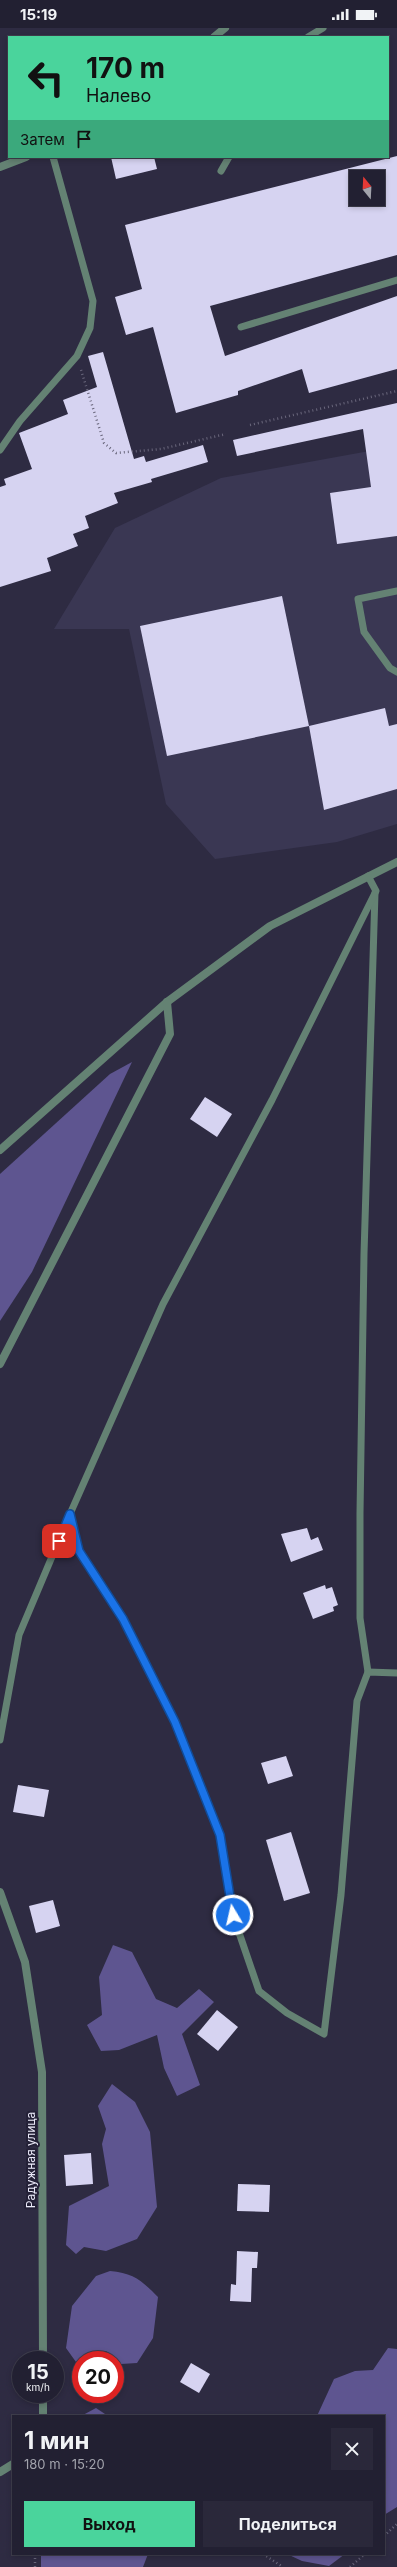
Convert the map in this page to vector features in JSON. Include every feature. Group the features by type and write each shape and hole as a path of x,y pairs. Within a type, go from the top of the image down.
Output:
{"street":[{"path":"215,36 225,28"},
{"path":"0,167 23,158"},
{"path":"0,1150 167,1002 270,926 397,862"},
{"path":"0,1364 170,1034 167,1002"},
{"name":"Радужная улица","path":"0,1892 25,1962 42,2072 43,2351"},
{"path":"43,2403 43,2415"},
{"path":"0,2472 12,2465"}],"lane":[{"path":"310,36 323,28"},
{"path":"0,450 20,421 77,356 90,328 93,301 53,158"},
{"path":"221,171 229,158"},
{"path":"241,327 397,280"},
{"path":"397,591 358,599 364,632 390,668 397,672"},
{"path":"70,1514 79,1551 123,1619 175,1722 220,1835 233,1915 259,1991 287,2014 324,2034 341,1895 358,1701 368,1672 360,1618 360,1520 364,1254 376,891 368,876"},
{"path":"0,1740 19,1635 70,1514 163,1304 272,1100 376,891"},
{"path":"368,1672 397,1673"}],"path":[{"path":"77,356 104,443 116,454 161,449 226,434"},
{"path":"250,425 397,391"},
{"path":"385,2535 397,2524"},
{"path":"35,2555 35,2567"},
{"path":"264,2555 283,2567"},
{"path":"350,2567 364,2555"}],"shaded area":[{"path":"397,446 397,824 337,842 215,859 166,804 129,629 54,629 115,528 221,478"},
{"path":"132,1062 32,1272 0,1321 0,1174 110,1074"},
{"path":"113,1945 132,1952 156,1999 177,2008 199,1989 214,2002 182,2034 200,2085 177,2096 164,2068 157,2035 119,2050 101,2051 87,2025 102,2015 99,1977"},
{"path":"112,2084 135,2102 150,2132 157,2207 137,2239 106,2251 84,2247 76,2254 66,2245 69,2206 109,2186 102,2144 106,2129 98,2106"},
{"path":"110,2271 132,2276 147,2286 158,2297 153,2338 137,2363 124,2364 124,2351 72,2351 72,2356 66,2348 72,2306 96,2276"},
{"path":"388,2348 397,2349 397,2507 385,2514 385,2415 317,2415 334,2379 355,2371 373,2370"},
{"path":"96,2408 106,2415 83,2415"},
{"path":"41,2555 148,2555 143,2567 41,2567"},
{"path":"289,2555 344,2555 329,2566 302,2561"}],"building":[{"path":"397,156 397,255 210,306 225,356 397,296 397,369 309,393 302,369 238,391 238,395 176,413 153,327 126,335 115,297 142,289 125,225"},
{"path":"111,158 154,158 157,169 116,179"},
{"path":"103,352 134,459 144,456 146,462 203,445 208,462 151,479 152,482 114,493 118,503 85,516 89,528 73,534 78,546 47,558 51,571 0,587 0,487 6,485 4,479 32,469 19,433 68,414 63,400 97,387 88,356"},
{"path":"397,403 397,536 337,544 330,493 371,487 363,429 237,456 233,440"},
{"path":"282,596 309,726 167,756 140,626"},
{"path":"385,708 389,726 397,724 397,789 324,810 309,726"},
{"path":"205,1097 232,1114 217,1137 190,1119"},
{"path":"307,1528 311,1540 318,1537 323,1550 291,1562 281,1534"},
{"path":"325,1585 326,1589 332,1587 338,1605 333,1607 334,1611 313,1619 303,1593"},
{"path":"286,1756 293,1776 268,1784 261,1763"},
{"path":"18,1785 49,1790 44,1817 13,1812"},
{"path":"291,1832 310,1893 284,1901 266,1840"},
{"path":"53,1900 60,1926 36,1933 29,1906"},
{"path":"217,2010 238,2027 218,2051 197,2034"},
{"path":"91,2153 93,2184 66,2186 64,2155"},
{"path":"238,2184 270,2185 269,2212 237,2211"},
{"path":"237,2251 258,2252 257,2268 252,2268 251,2302 230,2301 231,2284 236,2285"},
{"path":"191,2363 210,2374 199,2393 180,2382"}],"route":[{"path":"59,1541 70,1514 79,1551 123,1619 175,1722 220,1835 233,1915"}]}
